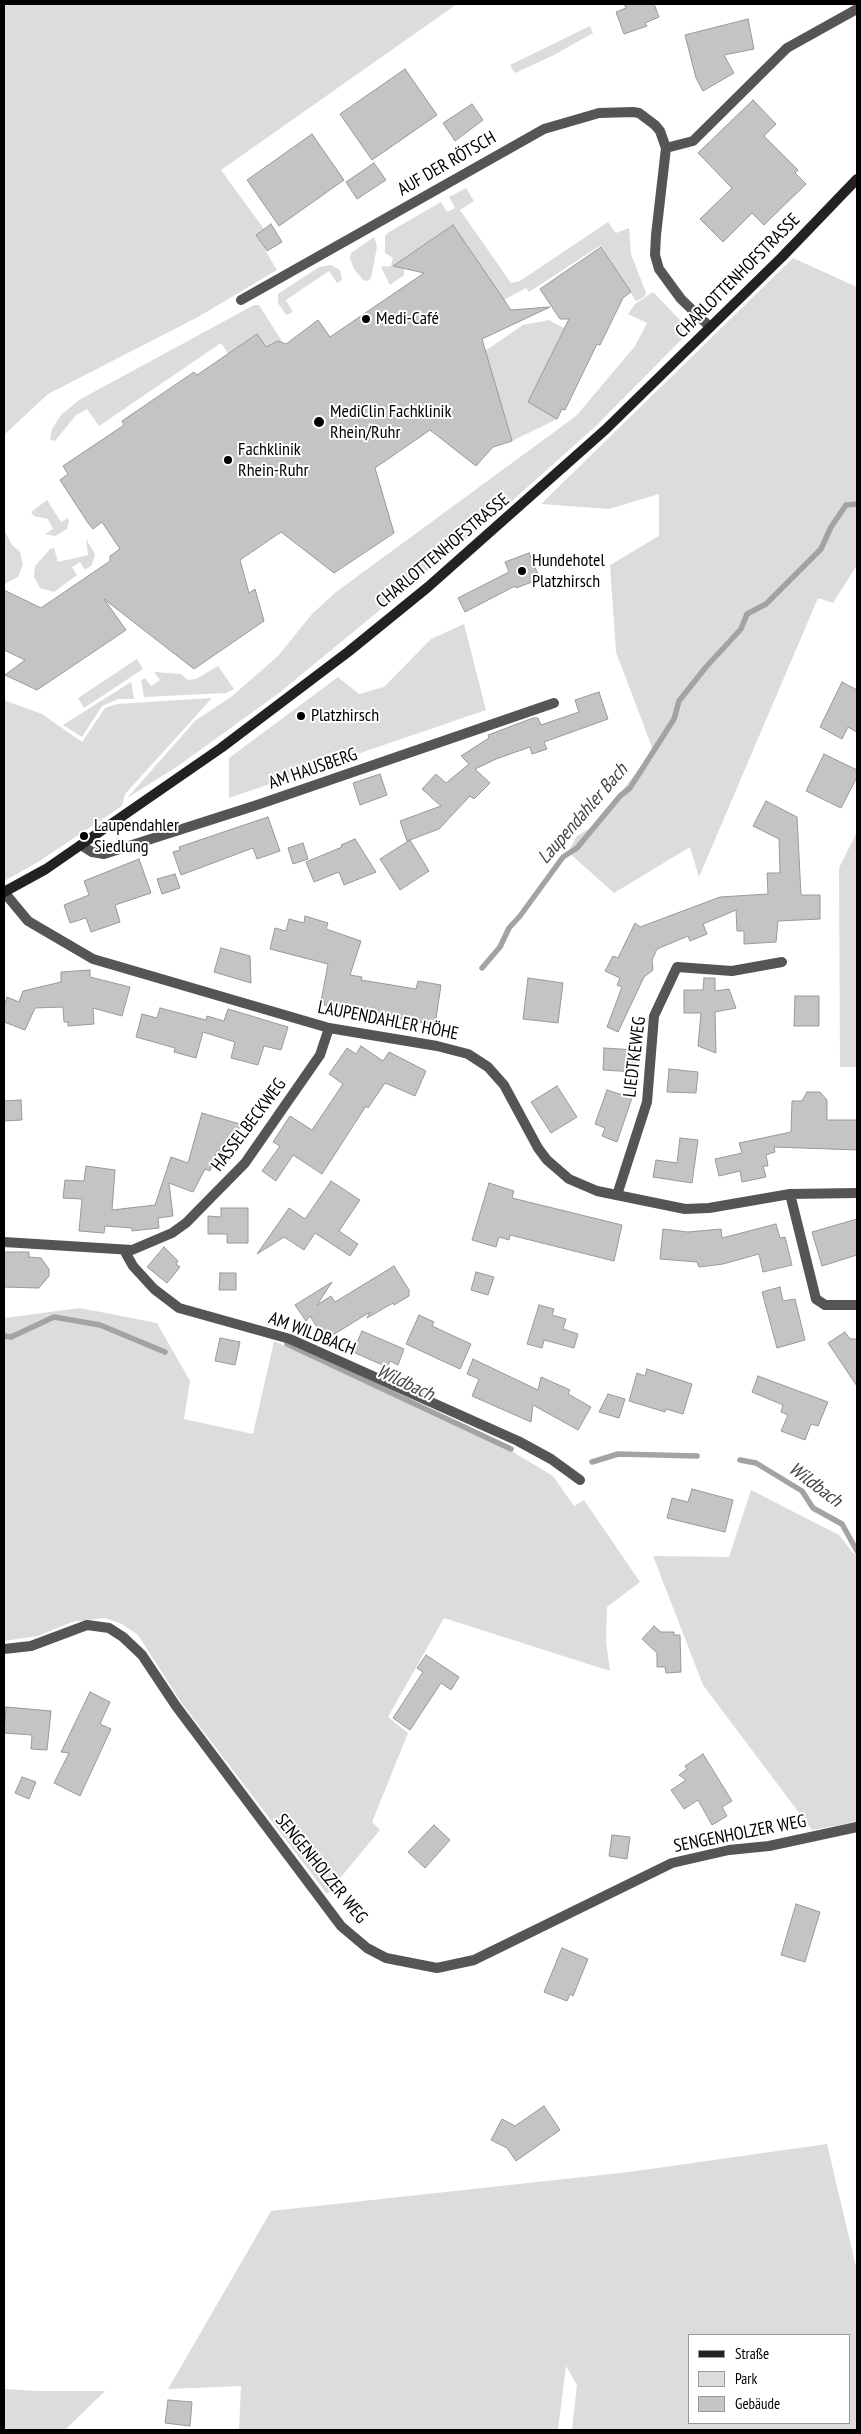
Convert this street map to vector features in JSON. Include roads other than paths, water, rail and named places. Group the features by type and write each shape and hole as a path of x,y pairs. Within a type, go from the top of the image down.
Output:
{"main road":[{"name":"CHARLOTTENHOFSTRASSE","path":"4,892 41,872 81,846 261,719 428,586 552,479 710,327 857,179"}],"street":[{"path":"710,327 666,282 656,261 656,235 666,148 693,141 787,48 857,10"},
{"name":"AUF DER RÖTSCH","path":"241,300 504,149 547,127 600,113 639,113 660,131 666,148"},
{"name":"AM HAUSBERG","path":"81,846 92,852 104,854 257,805 554,703"},
{"name":"LAUPENDAHLER HÖHE","path":"4,892 28,921 93,959 329,1028 446,1048 479,1060 504,1085 538,1148 558,1170 581,1184 617,1195 670,1207 697,1209 790,1194 857,1193"},
{"name":"LIEDTKEWEG","path":"617,1195 647,1102 654,1016 677,968 732,971 782,962"},
{"name":"HASSELBECKWEG","path":"124,1250 141,1247 172,1233 186,1224 234,1176 320,1055 329,1028"},
{"path":"790,1194 816,1298 825,1305 857,1304"},
{"path":"4,1242 97,1246 124,1250"},
{"name":"AM WILDBACH","path":"124,1250 133,1266 154,1289 179,1308 290,1339 518,1441 551,1459 580,1480"},
{"name":"SENGENHOLZER WEG","path":"4,1649 31,1646 88,1625 109,1628 122,1637 142,1655 176,1706 341,1926 367,1948 386,1958 437,1968 474,1960 672,1863 729,1850 769,1846 857,1827"}],"waterway":[{"name":"Laupendahler Bach","path":"482,968 500,947 509,928 563,857 577,848 620,796 630,788 674,719 679,701 706,667 741,629 747,614 766,604 821,549 831,527 846,505 857,504"},
{"name":"Wildbach","path":"4,1336 11,1337 54,1317 100,1325 165,1352"},
{"name":"Wildbach","path":"287,1344 511,1449"},
{"name":"Wildbach","path":"592,1462 618,1454 697,1456"},
{"name":"Wildbach","path":"740,1460 756,1463 802,1491 813,1508 842,1524 857,1551"}],"place":[{"name":"Medi-Café","path":"366,319"},
{"name":"MediClin Fachklinik Rhein/Ruhr","path":"319,422"},
{"name":"Fachklinik Rhein-Ruhr","path":"228,460"},
{"name":"Hundehotel Platzhirsch","path":"522,571"},
{"name":"Platzhirsch","path":"301,716"},
{"name":"Laupendahler Siedlung","path":"84,836"}]}
